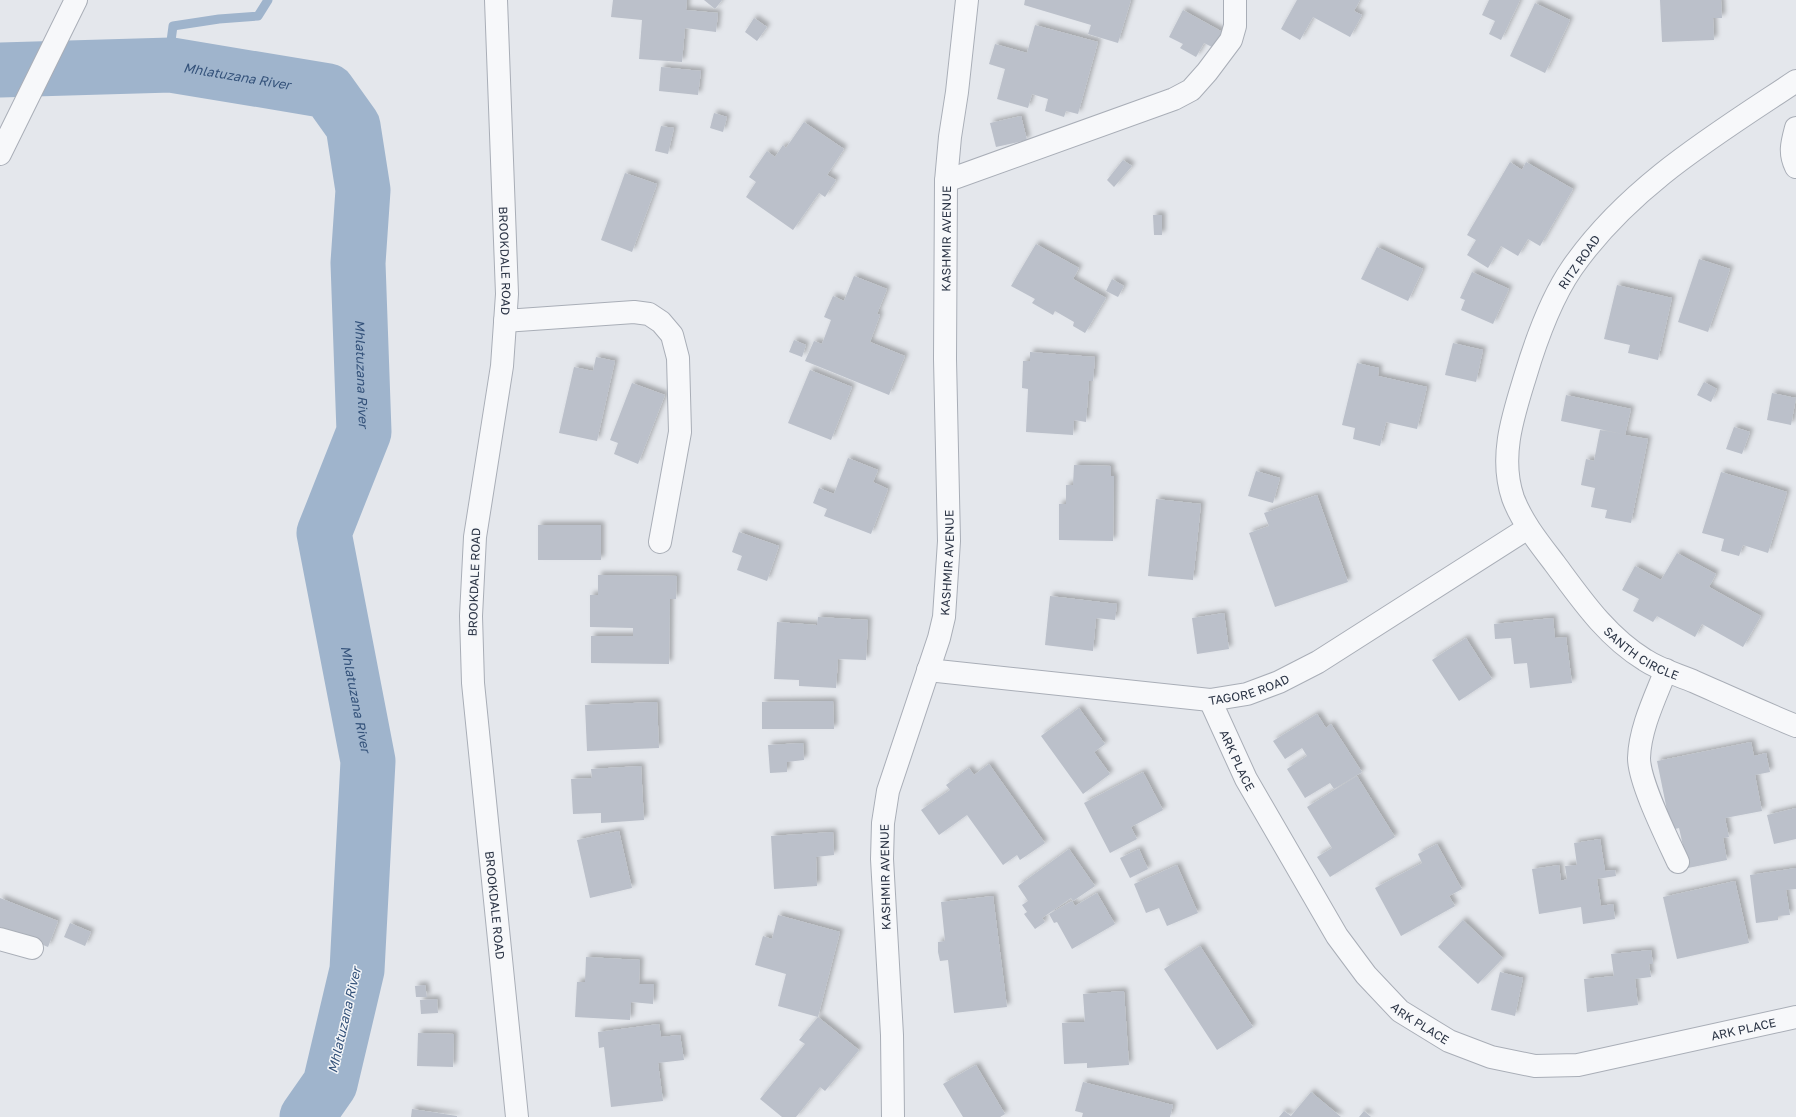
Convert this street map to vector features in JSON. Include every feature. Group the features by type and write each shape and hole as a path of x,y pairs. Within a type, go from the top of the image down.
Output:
{"street":[{"path":"0,154 76,0"},
{"name":"BROOKDALE ROAD","path":"496,0 507,294 502,366 475,537 471,616 474,683 517,1117"},
{"name":"KASHMIR AVENUE","path":"893,1117 892,1035 882,859 883,823 888,791 944,617 949,541 945,359 946,181 967,0"},
{"path":"946,181 1174,99 1191,90 1208,72 1231,40 1235,26 1235,0"},
{"name":"RITZ ROAD","path":"1528,528 1513,498 1508,468 1508,440 1531,354 1556,296 1572,269 1601,230 1650,182 1692,150 1796,81"},
{"path":"1796,128 1791,146 1792,158 1796,167"},
{"path":"505,321 634,312 649,314 661,322 672,335 678,358 680,432 660,542"},
{"name":"SANTH CIRCLE","path":"1528,528 1600,623 1629,649 1647,662 1796,726"},
{"name":"TAGORE ROAD","path":"928,670 1210,700 1247,694 1279,682 1318,662 1528,528"},
{"path":"1666,670 1649,714 1641,742 1639,760 1642,774 1653,805 1678,862"},
{"name":"ARK PLACE","path":"1210,700 1246,779 1337,936 1366,975 1400,1011 1449,1041 1492,1057 1535,1066 1578,1065 1796,1017"},
{"path":"0,939 32,948"}],"building":[{"path":"613,0 687,0 686,10 718,13 716,32 685,28 682,62 639,59 642,20 611,17"},
{"path":"704,0 722,0 715,9"},
{"path":"1025,0 1131,0 1118,43 1088,34 1091,25 1024,5"},
{"path":"1297,0 1360,0 1354,11 1362,15 1350,37 1313,17 1300,40 1281,29"},
{"path":"1489,0 1520,0 1501,40 1489,34 1495,21 1482,15"},
{"path":"1660,0 1721,0 1722,18 1713,18 1714,40 1662,42"},
{"path":"1535,3 1570,20 1545,73 1510,56"},
{"path":"1183,10 1228,35 1220,51 1204,43 1196,57 1180,48 1183,44 1169,37"},
{"path":"754,18 767,27 757,41 745,32"},
{"path":"1035,25 1098,42 1078,114 1066,111 1064,117 1045,111 1048,99 1032,94 1028,108 997,99 1005,69 989,64 995,44 1027,53"},
{"path":"661,67 701,71 698,95 659,91"},
{"path":"714,113 727,117 723,132 710,128"},
{"path":"1021,116 1027,140 996,147 990,123"},
{"path":"804,122 844,149 827,175 836,180 825,197 819,193 793,230 746,197 756,182 749,177 767,151 775,157 783,145 786,148"},
{"path":"661,126 674,128 668,154 655,151"},
{"path":"1123,160 1132,166 1114,187 1107,180"},
{"path":"1510,162 1522,170 1526,162 1573,189 1540,246 1528,239 1518,256 1501,246 1488,268 1467,255 1476,240 1467,235"},
{"path":"625,173 657,184 632,252 601,240"},
{"path":"1153,215 1162,215 1162,235 1154,235"},
{"path":"1036,244 1079,268 1073,279 1106,298 1085,333 1073,326 1074,322 1055,311 1053,315 1032,303 1035,299 1011,286"},
{"path":"1377,247 1423,269 1408,301 1361,279"},
{"path":"1699,259 1730,269 1708,332 1678,322"},
{"path":"1472,272 1509,289 1493,324 1461,310 1465,300 1460,298"},
{"path":"854,276 887,289 877,314 880,315 870,342 905,356 889,395 805,361 814,341 822,344 831,320 824,317 833,296 844,301"},
{"path":"1112,279 1124,286 1118,297 1106,291"},
{"path":"1617,285 1672,298 1658,360 1628,353 1630,345 1604,339"},
{"path":"794,340 806,345 802,357 789,352"},
{"path":"1453,343 1483,350 1476,382 1445,375"},
{"path":"1030,352 1095,357 1093,381 1089,381 1086,422 1074,420 1073,435 1026,432 1028,389 1022,388 1023,361 1030,361"},
{"path":"596,357 615,361 597,441 559,433 574,367 593,371"},
{"path":"1357,363 1379,368 1378,376 1427,387 1417,429 1386,422 1380,446 1353,439 1355,428 1342,425"},
{"path":"810,370 852,387 831,440 788,423"},
{"path":"1704,382 1717,389 1711,402 1697,395"},
{"path":"632,383 665,395 638,464 614,454 618,443 610,440"},
{"path":"1772,393 1796,398 1791,425 1767,420"},
{"path":"1566,395 1631,409 1625,435 1648,439 1631,523 1605,518 1607,510 1591,507 1595,488 1581,485 1586,459 1594,461 1600,430 1623,434 1561,421"},
{"path":"1734,427 1750,432 1742,454 1726,449"},
{"path":"848,458 878,470 873,482 888,489 871,534 824,516 827,509 813,503 819,488 834,494"},
{"path":"1074,465 1111,466 1111,476 1114,476 1113,541 1059,540 1059,504 1066,504 1066,485 1073,485"},
{"path":"1256,471 1280,478 1273,503 1248,496"},
{"path":"1721,472 1787,492 1768,553 1743,545 1739,556 1721,551 1724,539 1702,533"},
{"path":"1317,495 1348,582 1275,607 1249,533 1269,526 1264,513"},
{"path":"1156,499 1201,504 1193,580 1148,576"},
{"path":"538,525 601,525 601,560 538,560"},
{"path":"739,532 779,546 767,581 737,570 742,556 732,552"},
{"path":"1677,553 1716,574 1709,587 1761,616 1743,647 1702,624 1695,637 1657,616 1653,622 1633,611 1639,599 1622,590 1635,566 1661,580"},
{"path":"598,575 677,576 676,599 670,599 669,664 591,663 591,636 633,636 633,628 590,627 590,595 598,595"},
{"path":"1050,596 1117,604 1115,620 1096,618 1093,651 1045,645"},
{"path":"1224,613 1229,649 1197,654 1192,618"},
{"path":"818,617 868,620 866,660 838,659 836,688 799,686 799,680 774,679 777,622 817,625"},
{"path":"1553,618 1555,638 1566,637 1572,683 1530,688 1527,663 1514,664 1511,638 1495,639 1494,624"},
{"path":"1466,638 1492,679 1459,701 1432,660"},
{"path":"833,701 834,729 762,729 762,702"},
{"path":"657,702 659,748 587,751 585,705"},
{"path":"1079,708 1105,744 1094,752 1110,774 1083,794 1041,736"},
{"path":"1317,714 1326,728 1331,724 1362,772 1334,789 1330,783 1305,798 1287,769 1307,756 1302,748 1285,759 1273,741"},
{"path":"1751,742 1754,756 1766,753 1770,772 1755,775 1762,811 1725,818 1729,837 1723,838 1727,860 1688,868 1679,828 1671,830 1657,761"},
{"path":"803,743 804,760 787,762 787,772 770,773 768,745"},
{"path":"989,764 1045,843 1020,860 1017,855 1003,865 967,815 939,835 921,810 950,790 946,785 969,768 974,775"},
{"path":"641,766 644,820 601,823 601,813 573,814 571,779 592,778 591,769"},
{"path":"1143,772 1163,810 1131,827 1137,839 1110,853 1084,803"},
{"path":"1357,776 1395,837 1330,877 1317,857 1332,848 1307,807"},
{"path":"1796,808 1796,839 1774,844 1767,815"},
{"path":"619,831 632,888 590,898 577,840"},
{"path":"833,832 834,855 816,857 817,886 774,889 771,836"},
{"path":"1600,839 1605,871 1615,870 1616,876 1597,879 1601,906 1613,904 1615,919 1583,924 1581,907 1539,914 1532,869 1559,865 1561,881 1567,879 1565,866 1577,865 1574,843"},
{"path":"1437,844 1462,889 1449,896 1455,906 1401,936 1375,888 1422,863 1418,854"},
{"path":"1069,849 1095,886 1073,901 1071,898 1042,918 1045,922 1035,929 1024,914 1027,912 1022,905 1028,901 1018,886"},
{"path":"1139,849 1148,869 1130,878 1120,858"},
{"path":"1177,865 1198,913 1167,926 1159,908 1146,913 1134,884"},
{"path":"1796,868 1796,889 1786,890 1790,915 1778,916 1778,920 1756,923 1750,875"},
{"path":"1735,881 1749,943 1677,959 1663,897"},
{"path":"1097,893 1115,924 1072,949 1057,922 1054,923 1049,914 1072,901 1075,906"},
{"path":"993,896 1007,1007 954,1013 948,960 940,961 938,952 938,942 945,941 941,902"},
{"path":"0,898 58,921 48,947 0,927"},
{"path":"778,915 840,932 818,1017 778,1006 786,974 755,965 763,936 772,939"},
{"path":"1463,920 1503,958 1478,984 1438,947"},
{"path":"70,923 91,932 85,946 64,937"},
{"path":"1200,946 1253,1027 1217,1050 1164,969"},
{"path":"1651,950 1653,964 1649,964 1651,977 1635,979 1638,1005 1587,1012 1584,979 1614,976 1611,954"},
{"path":"586,957 640,960 639,984 654,984 653,1004 631,1002 630,1020 575,1017 577,982 585,982"},
{"path":"1500,972 1523,978 1515,1016 1491,1010"},
{"path":"425,985 427,997 416,997 415,986"},
{"path":"1124,991 1129,1065 1087,1068 1087,1063 1064,1064 1062,1023 1085,1022 1083,994"},
{"path":"437,999 438,1013 421,1014 420,1000"},
{"path":"818,1017 859,1050 825,1091 820,1087 796,1117 782,1117 760,1099 805,1044 799,1040"},
{"path":"659,1024 661,1037 680,1035 684,1060 658,1063 663,1101 611,1107 604,1047 599,1048 598,1032"},
{"path":"418,1033 454,1034 453,1067 417,1066"},
{"path":"976,1065 1005,1114 1000,1117 963,1117 943,1084"},
{"path":"1083,1082 1173,1105 1170,1117 1082,1117 1083,1113 1075,1111"},
{"path":"1311,1092 1341,1117 1279,1117 1284,1111 1291,1116"},
{"path":"412,1109 457,1116 457,1117 411,1117"},
{"path":"1364,1111 1371,1117 1359,1117"}],"waterway":[{"path":"191,68 171,41 173,26 219,19 258,16 268,0"},
{"name":"Mhlatuzana River","path":"0,70 171,65 328,91 353,126 363,190 358,263 364,432 324,533 368,761 357,970 330,1084 307,1117"}]}
